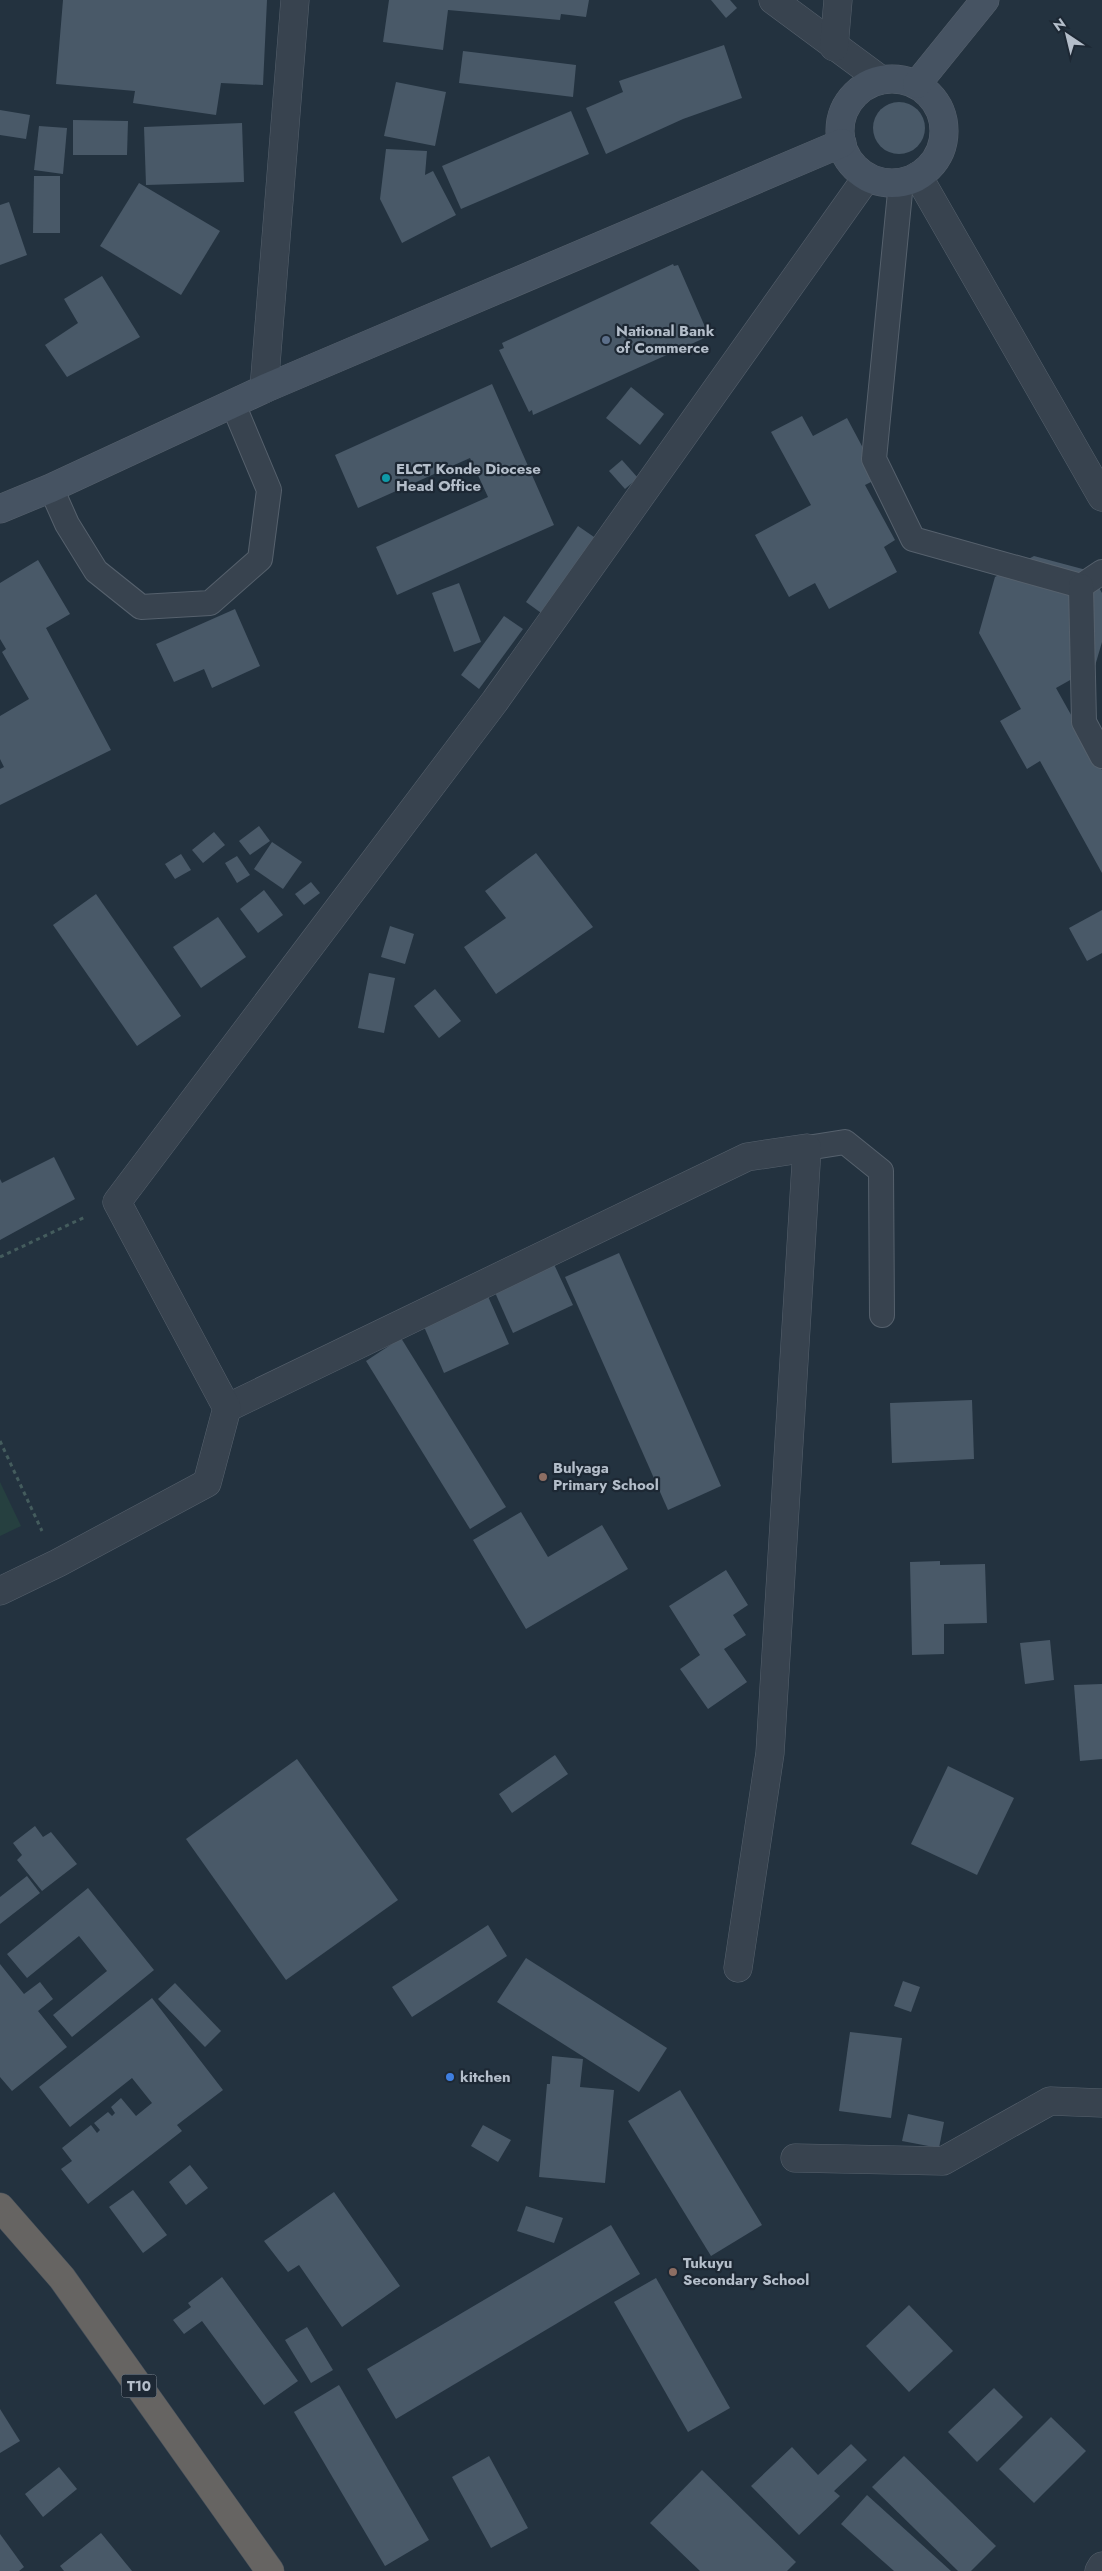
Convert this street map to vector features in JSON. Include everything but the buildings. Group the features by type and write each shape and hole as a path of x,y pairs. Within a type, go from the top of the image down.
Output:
{"highway":[{"name":"T10","path":"0,2207 62,2278 270,2571"}],"main road":[{"path":"917,84 985,0"},
{"path":"881,80 905,80 917,84 930,94 939,107 944,122 944,138 939,153 930,166 910,179 884,183 867,177 855,168 847,156 842,143 840,127 844,111 853,97 866,86 881,80"},
{"path":"0,509 51,488 264,389 842,143"}],"street":[{"path":"264,389 295,0"},
{"path":"773,0 881,80"},
{"path":"834,47 838,0"},
{"path":"0,1591 58,1564 207,1483 227,1408 117,1202 495,700 867,177"},
{"path":"910,179 1102,497"},
{"path":"227,1408 747,1157 807,1148 770,1753 738,1968"},
{"path":"794,2158 943,2161 1050,2101 1102,2103"},
{"path":"1099,2571 1102,2566"}],"lane":[{"path":"910,179 874,459 913,539 1081,586 1102,572"},
{"path":"51,488 67,524 96,570 141,607 210,603 260,559 269,490 233,404"},
{"path":"1081,586 1084,722 1102,756"},
{"path":"807,1148 845,1142 881,1171 882,1314"}],"path":[{"path":"0,1257 117,1202"},
{"path":"0,1442 58,1564"}],"green space":[{"path":"0,1482 21,1526 0,1536"}],"place":[{"name":"National Bank of Commerce","path":"606,340"},
{"name":"ELCT Konde Diocese Head Office","path":"386,478"},
{"name":"Bulyaga Primary School","path":"543,1477"},
{"name":"kitchen","path":"450,2077"},
{"name":"Tukuyu Secondary School","path":"673,2272"}]}
